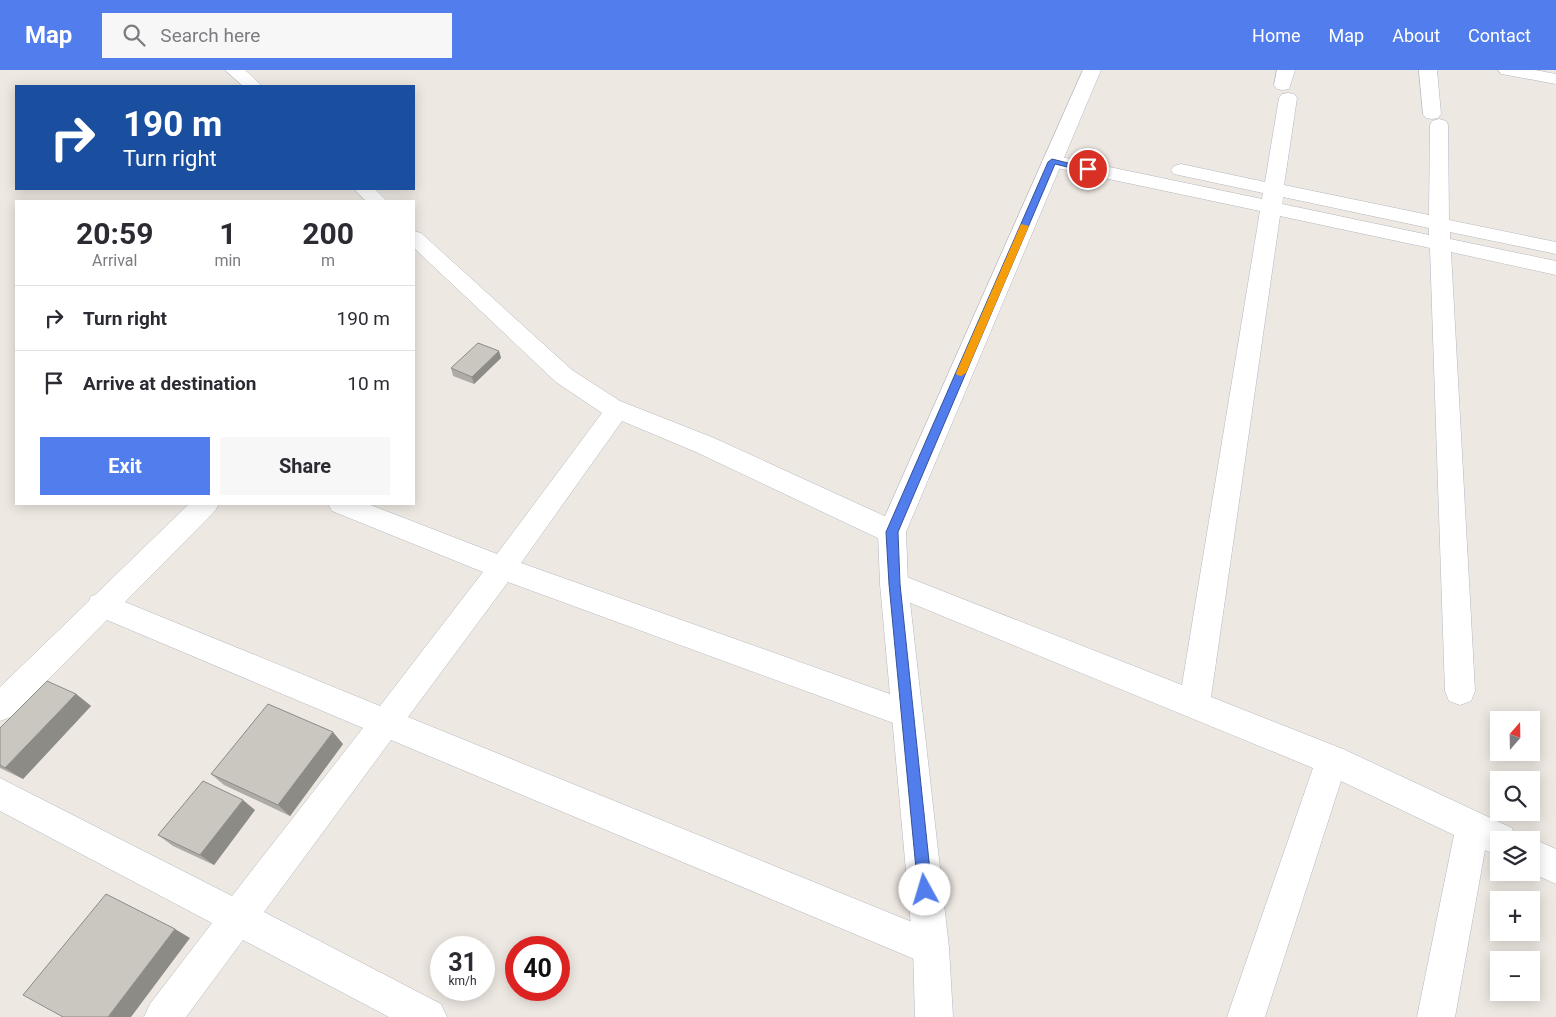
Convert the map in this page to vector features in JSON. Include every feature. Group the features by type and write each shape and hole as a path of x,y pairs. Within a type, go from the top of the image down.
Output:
{"street":[{"path":"234,70 252,85"},
{"path":"934,1017 931,948 894,584 892,532 1092,70"},
{"path":"1428,70 1435,119 1460,690"},
{"path":"1507,70 1556,78"},
{"path":"1194,704 1272,198 1286,84"},
{"path":"1056,153 1440,234 1556,268"},
{"path":"365,190 376,200"},
{"path":"1440,234 1556,248"},
{"path":"415,239 564,376 617,410 705,445 892,532"},
{"path":"163,1017 502,568 617,410"},
{"path":"0,707 101,605 205,505"},
{"path":"344,505 502,568 907,714"},
{"path":"894,584 1332,760 1486,833 1436,1017"},
{"path":"101,605 931,948"},
{"path":"1246,1017 1332,760"},
{"path":"0,794 428,1017"},
{"path":"1540,859 1556,867"}],"building":[{"path":"478,343 499,351 472,377 451,368"},
{"path":"47,681 76,694 5,768 0,765 0,728"},
{"path":"268,704 333,732 278,805 211,774"},
{"path":"203,781 243,800 200,855 158,835"},
{"path":"106,894 175,929 108,1017 63,1017 23,995"}],"slow traffic":[{"path":"961,373 1024,226"}],"route":[{"path":"925,890 894,584 892,532 1052,162 1088,169"}]}
